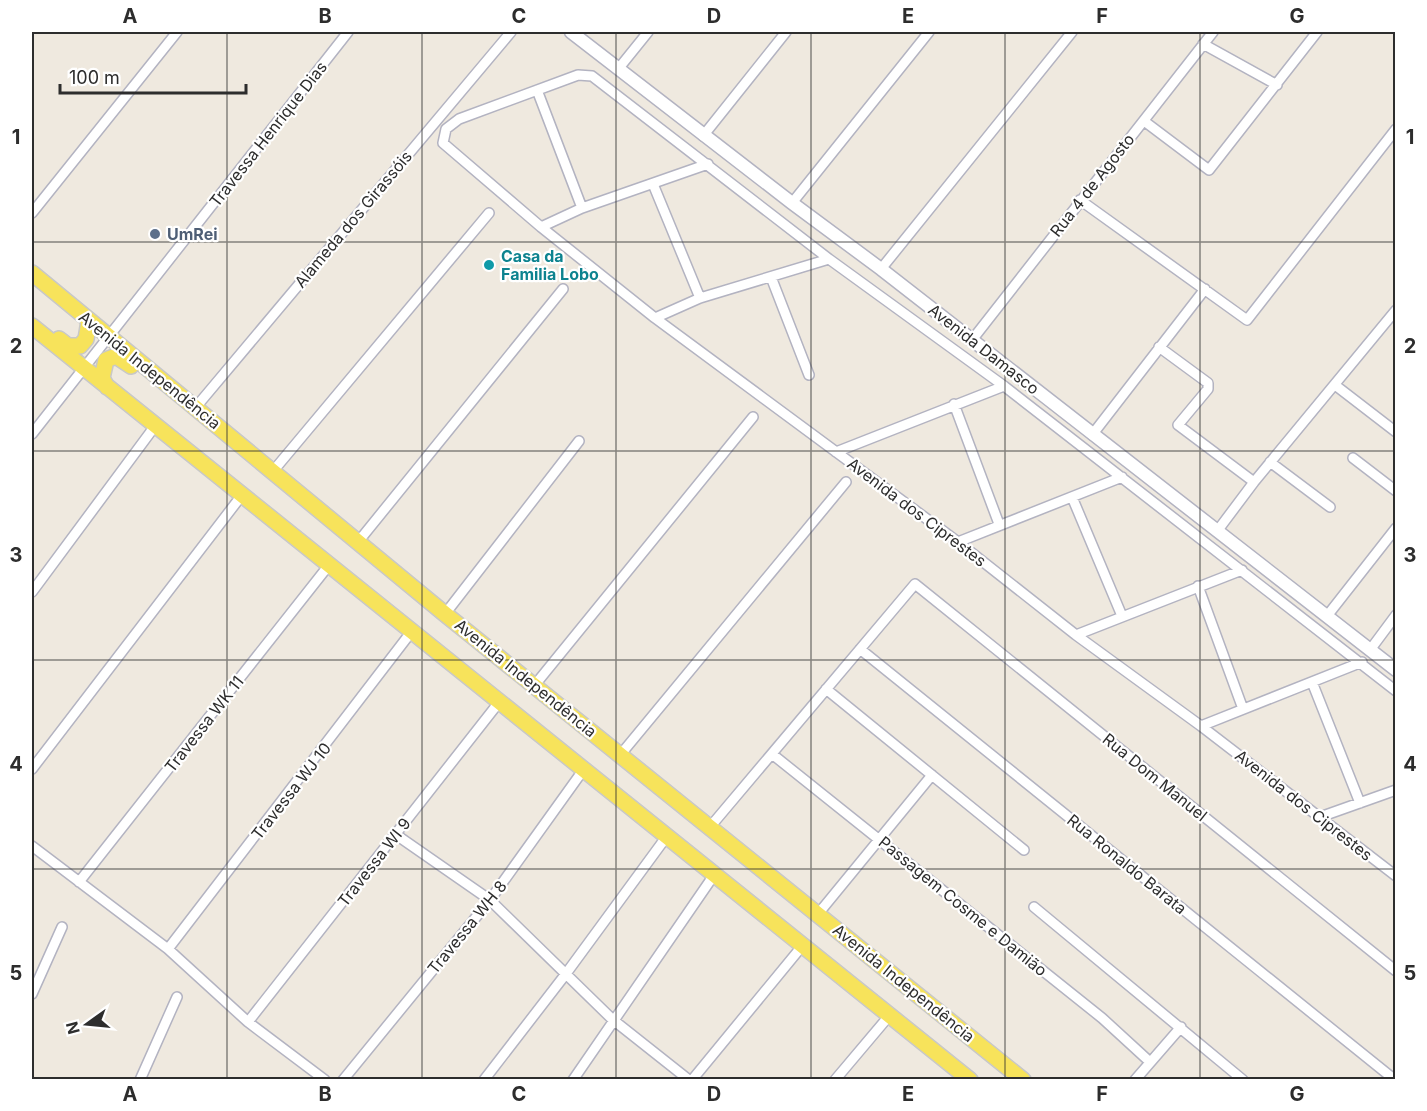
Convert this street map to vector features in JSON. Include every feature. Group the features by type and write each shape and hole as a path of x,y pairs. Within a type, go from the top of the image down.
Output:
{"main road":[{"name":"Avenida Independência","path":"32,273 274,470 445,614 1023,1080"},
{"path":"32,316 68,346 75,347 80,346 86,339 89,321"},
{"name":"Avenida Independência","path":"32,326 970,1080"},
{"path":"107,388 101,371 106,360 116,356 168,394 179,394"}],"street":[{"path":"32,213 177,32"},
{"name":"Travessa Henrique Dias","path":"32,434 348,32"},
{"name":"Alameda dos Girassóis","path":"196,407 511,32"},
{"name":"Avenida Damasco","path":"571,32 703,136 881,269 1395,670"},
{"path":"619,68 648,32"},
{"path":"703,136 786,32"},
{"path":"792,203 929,32"},
{"path":"881,269 1072,32"},
{"name":"Rua 4 de Agosto","path":"972,340 1213,32"},
{"path":"1144,121 1209,170 1317,32"},
{"path":"1203,44 1277,85"},
{"name":"Avenida Damasco","path":"537,90 578,75 592,75 828,259 1004,386 1362,662 1395,691"},
{"path":"537,90 582,208"},
{"name":"Avenida dos Ciprestes","path":"537,90 459,119 446,129 443,143 541,227 655,318 958,542 1076,635 1202,726 1395,876"},
{"path":"1080,200 1143,243 1247,320 1395,129"},
{"path":"541,227 582,208 708,164"},
{"path":"653,184 700,298"},
{"path":"274,470 489,213"},
{"path":"655,318 700,298 828,259"},
{"path":"771,276 809,375"},
{"path":"358,542 563,289"},
{"path":"1092,435 1205,289"},
{"path":"1218,530 1270,462 1395,310"},
{"path":"1159,348 1208,383 1208,389 1178,425 1254,482"},
{"path":"1335,385 1395,432"},
{"path":"836,452 1004,386"},
{"path":"954,404 999,524"},
{"path":"534,686 753,417"},
{"path":"32,592 155,426"},
{"path":"445,614 579,441"},
{"path":"1353,458 1395,491"},
{"path":"1270,462 1330,507"},
{"path":"958,542 1122,477"},
{"path":"621,754 846,482"},
{"path":"32,769 242,495"},
{"path":"1072,496 1122,616"},
{"path":"1327,616 1395,528"},
{"name":"Travessa WK 11","path":"79,882 329,565"},
{"path":"1076,635 1242,570"},
{"name":"Rua Dom Manuel","path":"860,649 915,584 1395,971"},
{"path":"1198,586 1243,709"},
{"path":"1370,650 1395,615"},
{"name":"Travessa WJ 10","path":"168,949 412,631"},
{"path":"710,826 860,649"},
{"name":"Rua Ronaldo Barata","path":"860,649 1395,1080"},
{"path":"1202,726 1362,662"},
{"path":"1312,682 1360,803"},
{"path":"826,689 1024,850"},
{"name":"Travessa WI 9","path":"248,1022 500,701"},
{"name":"Passagem Cosme e Damião","path":"771,754 1102,1018 1150,1062"},
{"name":"Travessa WH 8","path":"343,1080 490,900 584,769"},
{"path":"818,914 933,776"},
{"path":"1320,818 1395,790"},
{"path":"395,834 490,900 612,1019 690,1080 803,945"},
{"path":"484,1080 565,975 667,836"},
{"path":"32,846 168,949 248,1022 325,1080"},
{"path":"573,1080 612,1019 714,875"},
{"path":"1034,907 1243,1080"},
{"path":"32,994 62,927"},
{"path":"140,1080 177,997"},
{"path":"835,1080 889,1016"},
{"path":"1135,1080 1181,1027"}],"place":[{"name":"UmRei","path":"155,234"},
{"name":"Casa da Familia Lobo","path":"489,265"}]}
